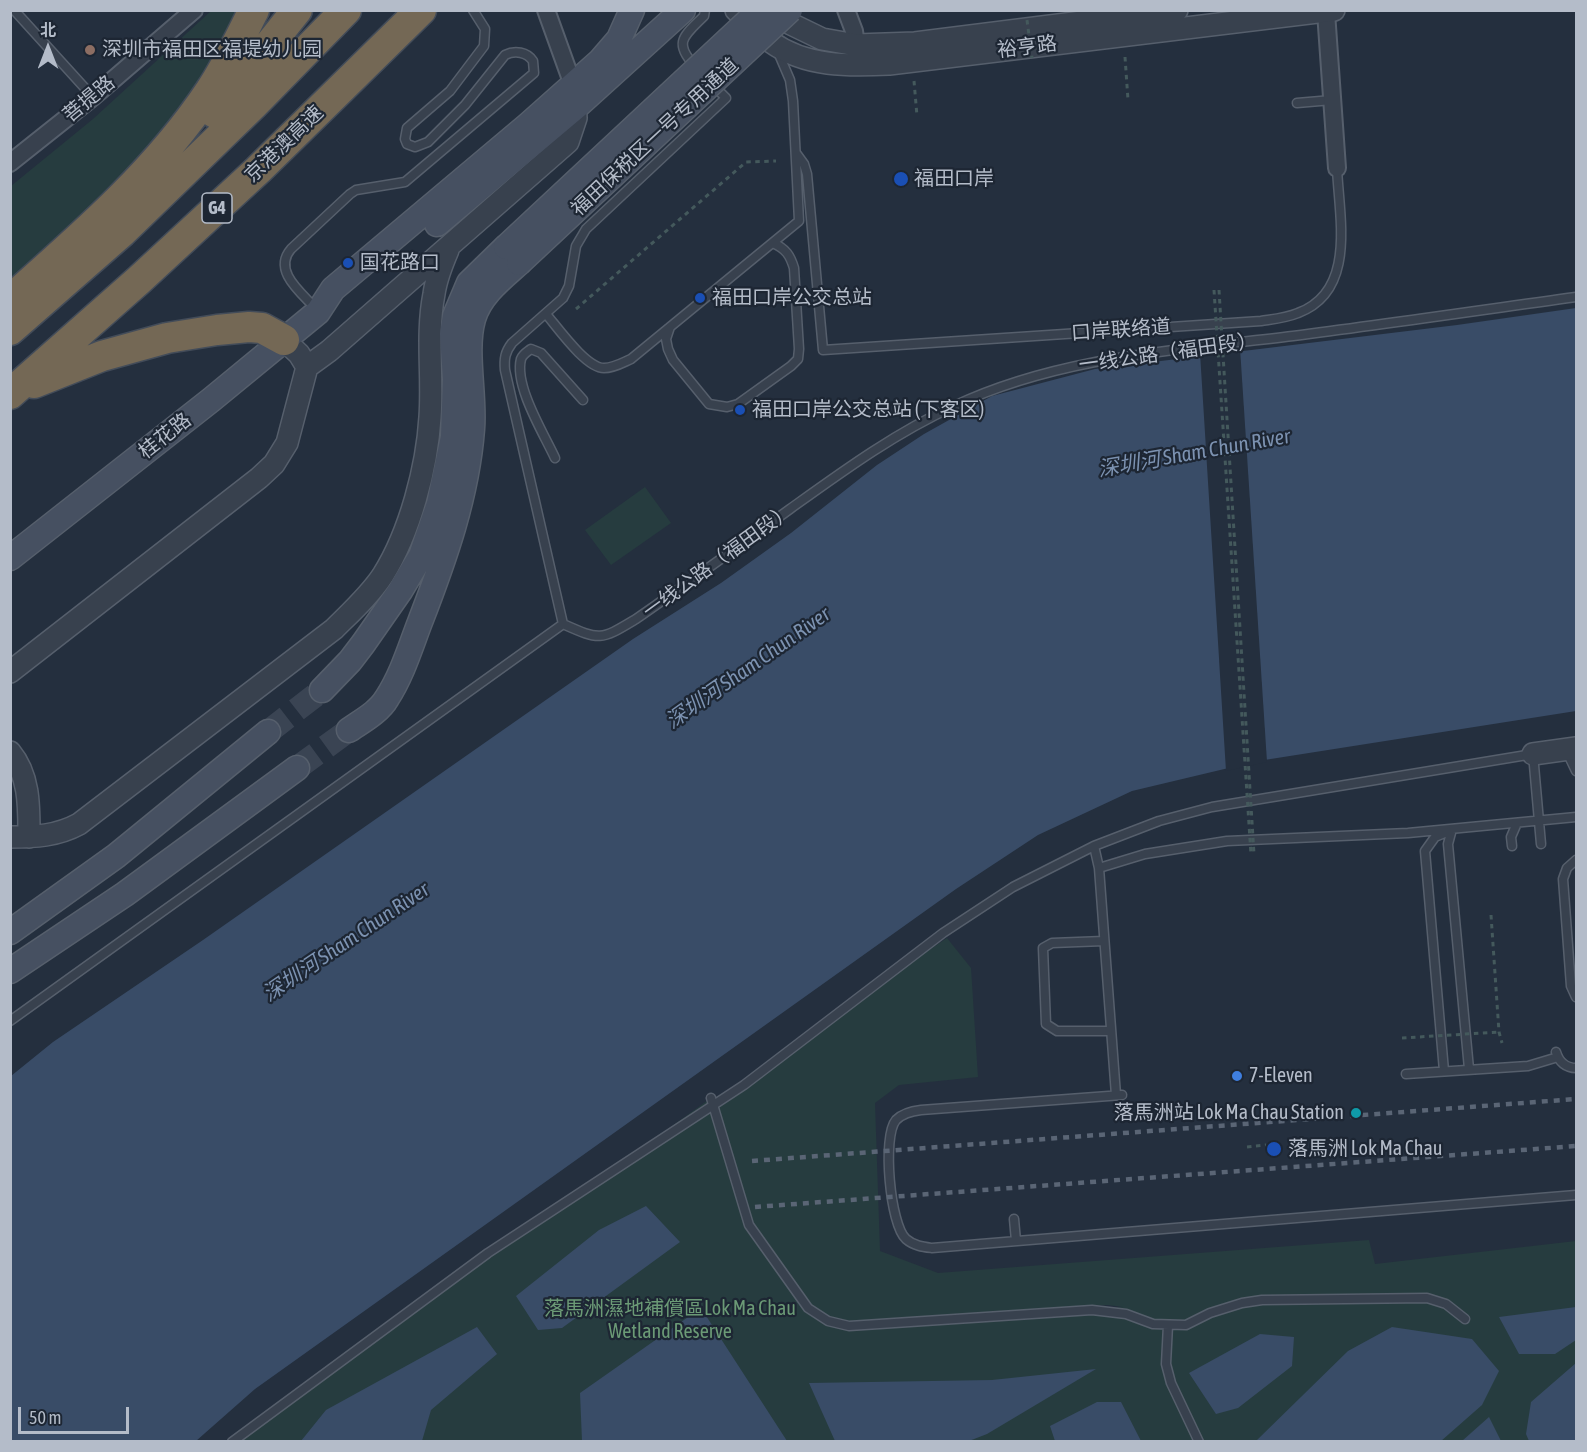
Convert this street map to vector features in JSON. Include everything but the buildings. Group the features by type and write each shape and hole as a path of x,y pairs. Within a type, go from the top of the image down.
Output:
{"highway":[{"path":"10,300 115,203 174,139 212,89 254,10"},
{"path":"122,232 297,10"},
{"name":"G4","path":"10,330 122,232 253,105 346,10"},
{"name":"京港澳高速","path":"12,394 258,170 419,13"},
{"path":"12,394 102,356 167,338 249,327 262,328 284,340"}],"main road":[{"path":"575,95 619,39 632,10"},
{"path":"575,95 683,10"},
{"name":"福田保税区一号专用通道","path":"512,255 760,10"},
{"name":"福田保税区一号专用通道","path":"512,255 790,10"},
{"name":"桂花路","path":"10,558 284,340 318,312 333,289 575,95"},
{"path":"322,690 363,644 421,556 439,504 453,437 455,316 469,283 512,255"},
{"path":"349,730 386,700 407,658 442,565 457,517 469,457 473,409 470,334 479,306 512,255"},
{"path":"10,932 116,856 268,732"},
{"path":"10,971 125,894 297,768"}],"street":[{"name":"菩提路","path":"10,164 93,97 194,10"},
{"path":"10,672 260,478 274,464 287,443 307,367 329,351 450,247 568,142 575,124 575,95 546,10"},
{"name":"裕亨路","path":"736,10 772,42 796,55 831,64 866,65 1330,11"},
{"name":"裕亨路","path":"776,10 791,24 822,39 856,45 915,43 1177,10"},
{"path":"846,10 854,31 856,45"},
{"name":"口岸联络道","path":"1330,11 1332,100 1337,168"},
{"path":"10,752 20,767 28,799 20,837 65,832 86,819 334,629 366,597 383,576 403,534 421,473 430,418 430,330 434,293 439,272 450,247"},
{"path":"284,340 307,367"},
{"path":"1533,754 1571,749"}],"lane":[{"path":"14,10 93,97"},
{"path":"318,312 286,273 284,260 291,249 356,190 405,182 534,73 533,61 527,54 510,52 505,55 465,105 428,142 415,147 407,144 405,139 407,128 450,91 484,46 485,29 473,10"},
{"path":"10,1021 563,624 504,359 512,343 563,298 569,286 576,246 586,229 726,98 683,51 684,37 704,16 705,10"},
{"path":"546,314 588,362 602,369 616,366 630,359 800,221 790,80 772,42"},
{"path":"1297,103 1332,100"},
{"name":"口岸联络道","path":"796,153 804,164 807,174 823,350 1262,321 1299,313 1318,301 1338,273 1341,251 1337,168"},
{"path":"670,327 666,339 673,360 709,404 727,408 738,404 791,366 798,359 800,349 794,268 784,248 773,243"},
{"name":"一线公路（福田段）","path":"563,624 597,637 611,634 636,619 892,439 955,405 1008,384 1084,364 1136,354 1294,336 1576,297"},
{"path":"555,458 524,390 521,374 523,355 531,349 541,353 583,400"},
{"path":"1571,749 1576,771"},
{"path":"232,1442 488,1253 712,1102 744,1085 943,933 1013,887 1094,846 1159,821 1212,807 1533,754 1541,844"},
{"path":"1099,868 1145,854 1227,841 1452,829 1576,817"},
{"path":"1512,846 1511,837 1517,823"},
{"path":"1452,829 1448,844 1468,1070"},
{"path":"1444,1071 1425,851 1435,837 1452,829"},
{"path":"1094,846 1099,868 1111,1031 1119,1095 921,1110 903,1114 897,1119 889,1144 892,1199 896,1221 906,1239 932,1248 1576,1195"},
{"path":"1576,860 1567,868 1563,879 1571,986 1576,997"},
{"path":"1104,941 1052,943 1043,948 1046,1024 1057,1031 1111,1031"},
{"path":"1406,1074 1537,1064 1557,1054 1566,1066 1576,1068"},
{"path":"1532,1055 1537,1064"},
{"path":"712,1102 749,1225 808,1308 828,1322 849,1326 1092,1311 1126,1314 1153,1324 1186,1325 1210,1313 1242,1303 1284,1298 1427,1298 1446,1304 1465,1319"},
{"path":"1014,1220 1016,1241"},
{"path":"1168,1325 1166,1364 1171,1383 1199,1442"}],"path":[{"path":"1028,20 1032,58"},
{"path":"1125,57 1128,100"},
{"path":"915,81 917,116"},
{"path":"576,309 746,162 776,161"},
{"path":"1216,290 1252,854"},
{"path":"1491,915 1499,1032 1502,1043"},
{"path":"1402,1038 1499,1032"},
{"path":"1291,1144 1312,1142"},
{"path":"1247,1147 1266,1145"}],"green space":[{"path":"211,11 270,11 149,151 11,283 11,186 93,119"},
{"path":"645,487 671,523 611,565 585,530"},
{"name":"落馬洲濕地補償區Lok Ma Chau Wetland Reserve","path":"947,938 971,968 978,1077 899,1085 875,1103 880,1251 938,1273 1369,1240 1375,1264 1576,1241 1576,1441 233,1442 711,1098 715,1110 804,1034","holes":["1108,1305 1123,1307 1011,1314 1066,1307"]}],"water":[{"name":"深圳河 Sham Chun River","path":"1576,308 1576,711 1258,761 1132,791 1038,835 956,889 255,1389 196,1441 11,1442 11,1076 53,1042 203,940 633,639 721,583 791,533 877,465 924,434 992,396 1095,369 1457,325"},
{"path":"646,1206 680,1242 562,1328 538,1330 516,1296 599,1230"},
{"path":"1576,1307 1576,1340 1555,1354 1519,1354 1499,1317"},
{"path":"701,1308 787,1441 582,1441 580,1393"},
{"path":"477,1327 497,1354 431,1410 422,1441 301,1441 326,1410"},
{"path":"1392,1327 1472,1339 1499,1371 1482,1405 1441,1441 1256,1441 1348,1351"},
{"path":"1260,1334 1294,1337 1292,1366 1238,1408 1216,1414 1189,1373"},
{"path":"1576,1363 1576,1441 1529,1441 1526,1434 1531,1402"},
{"path":"1096,1369 987,1434 969,1441 835,1441 809,1383 992,1380"},
{"path":"1097,1402 1121,1402 1141,1441 1055,1441 1050,1426"},
{"path":"1489,1417 1501,1441 1462,1441"}],"pier":[{"path":"1240,348 1267,762 1226,771 1200,353"}],"tunnel":[{"path":"268,732 322,690"},
{"path":"297,768 349,730"}],"railway":[{"path":"752,1161 1576,1099"},
{"path":"755,1207 1576,1146"}],"place":[{"name":"深圳市福田区福堤幼儿园","path":"90,50"},
{"name":"福田口岸","path":"901,179"},
{"name":"国花路口","path":"348,263"},
{"name":"福田口岸公交总站","path":"700,298"},
{"name":"福田口岸公交总站 (下客区)","path":"740,410"},
{"name":"7-Eleven","path":"1237,1076"},
{"name":"落馬洲站 Lok Ma Chau Station","path":"1356,1113"},
{"name":"落馬洲 Lok Ma Chau","path":"1274,1149"}]}
